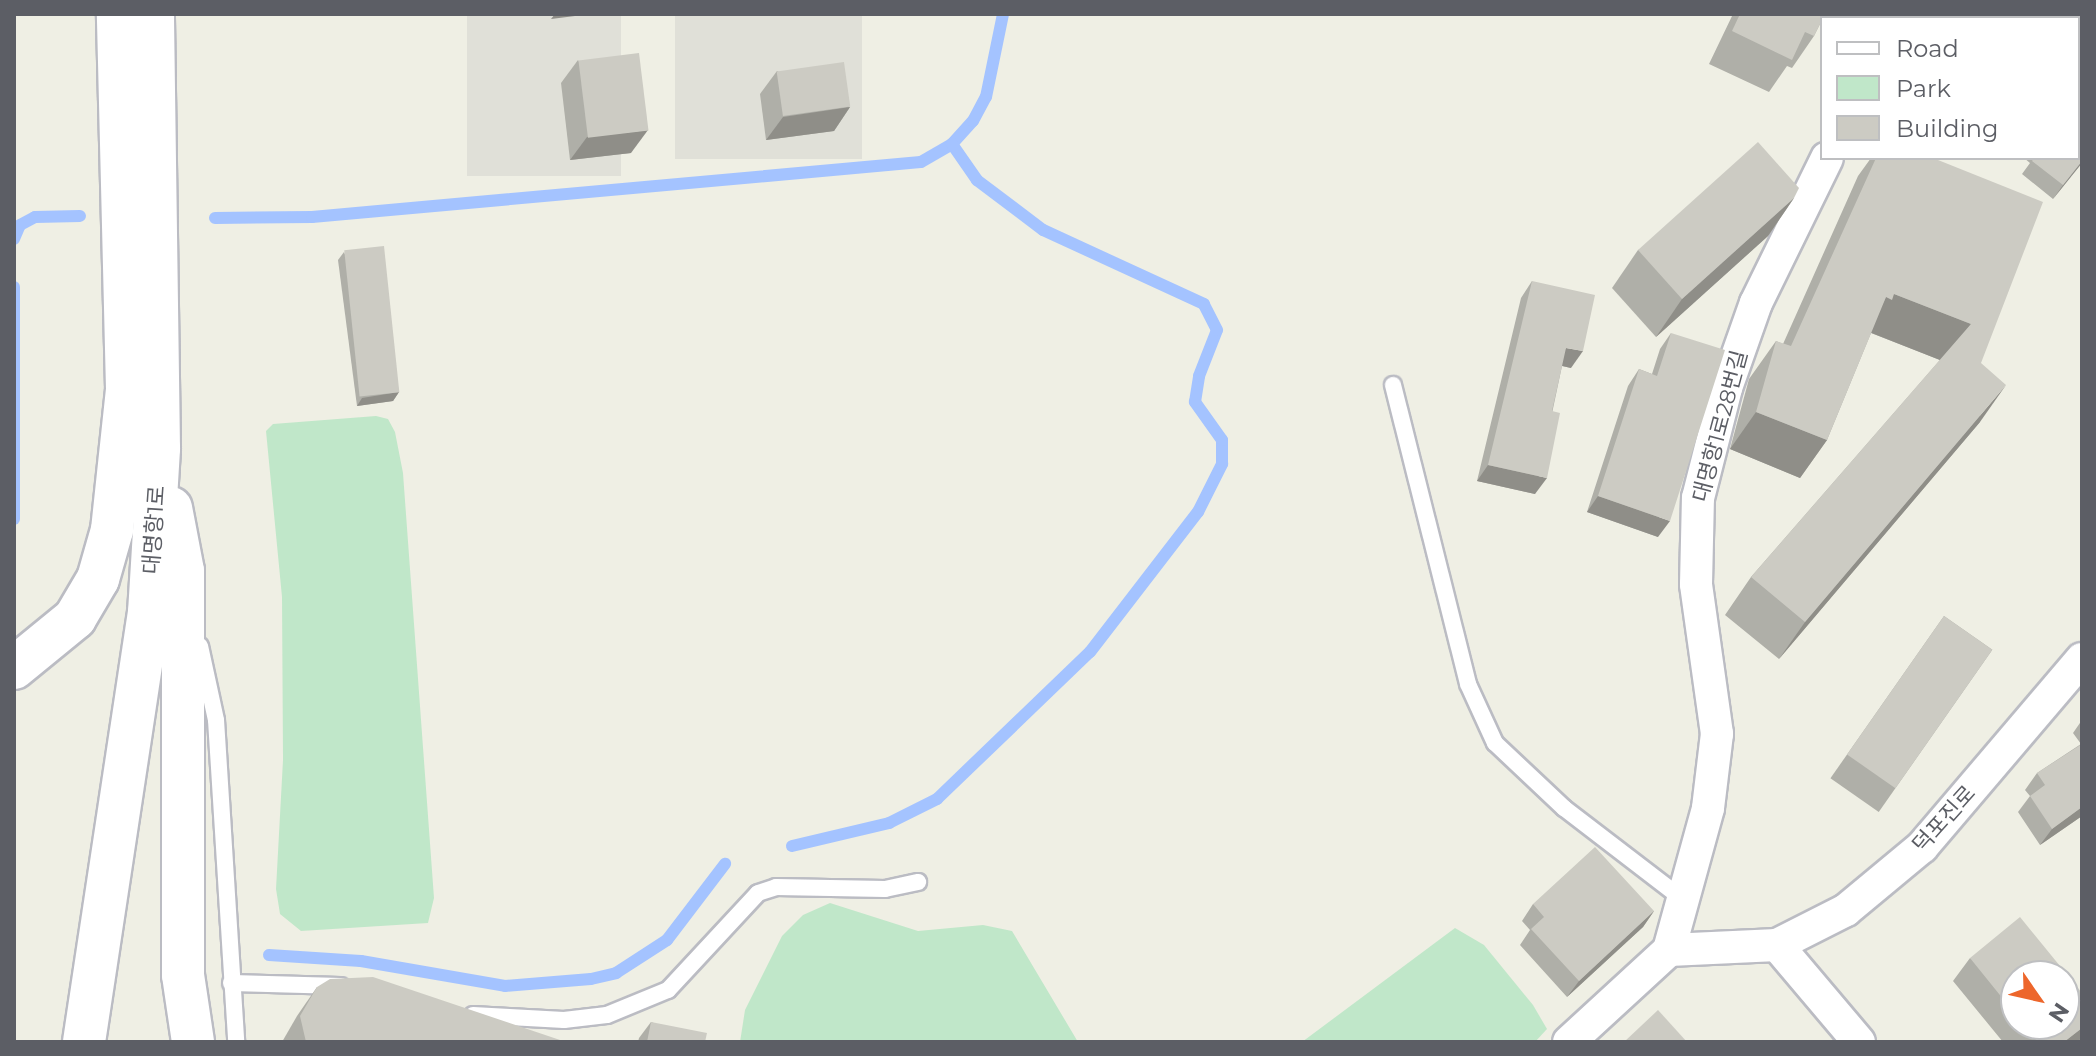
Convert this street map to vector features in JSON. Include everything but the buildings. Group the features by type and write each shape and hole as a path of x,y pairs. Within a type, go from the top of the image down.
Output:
{"street":[{"name":"대명항1로","path":"14,668 75,618 98,579 112,530 127,389 118,14"},
{"name":"대명항1로","path":"84,1042 149,613 159,448 153,14"},
{"name":"대명항1로28번길","path":"1669,950 1708,808 1717,734 1696,584 1698,498 1726,388 1756,303 1826,160"},
{"path":"159,448 183,571 183,975 193,1042"},
{"name":"덕포진로","path":"1669,950 1777,945 1846,910 1922,847 2082,659"},
{"path":"1777,945 1859,1042"},
{"path":"1569,1042 1669,950"}],"lane":[{"path":"1393,385 1468,684 1495,743 1564,808 1684,900"},
{"path":"183,571 216,720 236,1042"},
{"path":"452,1012 564,1020 607,1015 668,990 758,893 776,887 885,889 918,882"},
{"path":"231,983 365,989"}],"shaded area":[{"path":"467,14 621,14 621,176 467,176"},
{"path":"675,14 862,14 862,159 675,159"}],"green space":[{"path":"376,416 388,419 395,432 403,473 434,898 428,923 301,931 280,914 276,889 283,760 282,597 266,431 273,424"},
{"path":"830,903 918,931 983,925 1012,931 1078,1042 740,1042 745,1010 782,936 803,915"},
{"path":"1455,928 1484,945 1533,1005 1547,1029 1535,1042 1302,1042"}],"waterway":[{"path":"215,218 312,217 921,162 952,144 973,121 986,97 1003,14"},
{"path":"792,846 889,823 937,799 1090,652 1198,512 1222,464 1222,440 1195,402 1199,376 1217,330 1204,304 1043,230 977,180 952,144"},
{"path":"14,239 20,225 35,217 80,216"},
{"path":"14,287 14,519"},
{"path":"269,955 361,961 505,986 591,979 616,973 667,940 725,864"}]}
